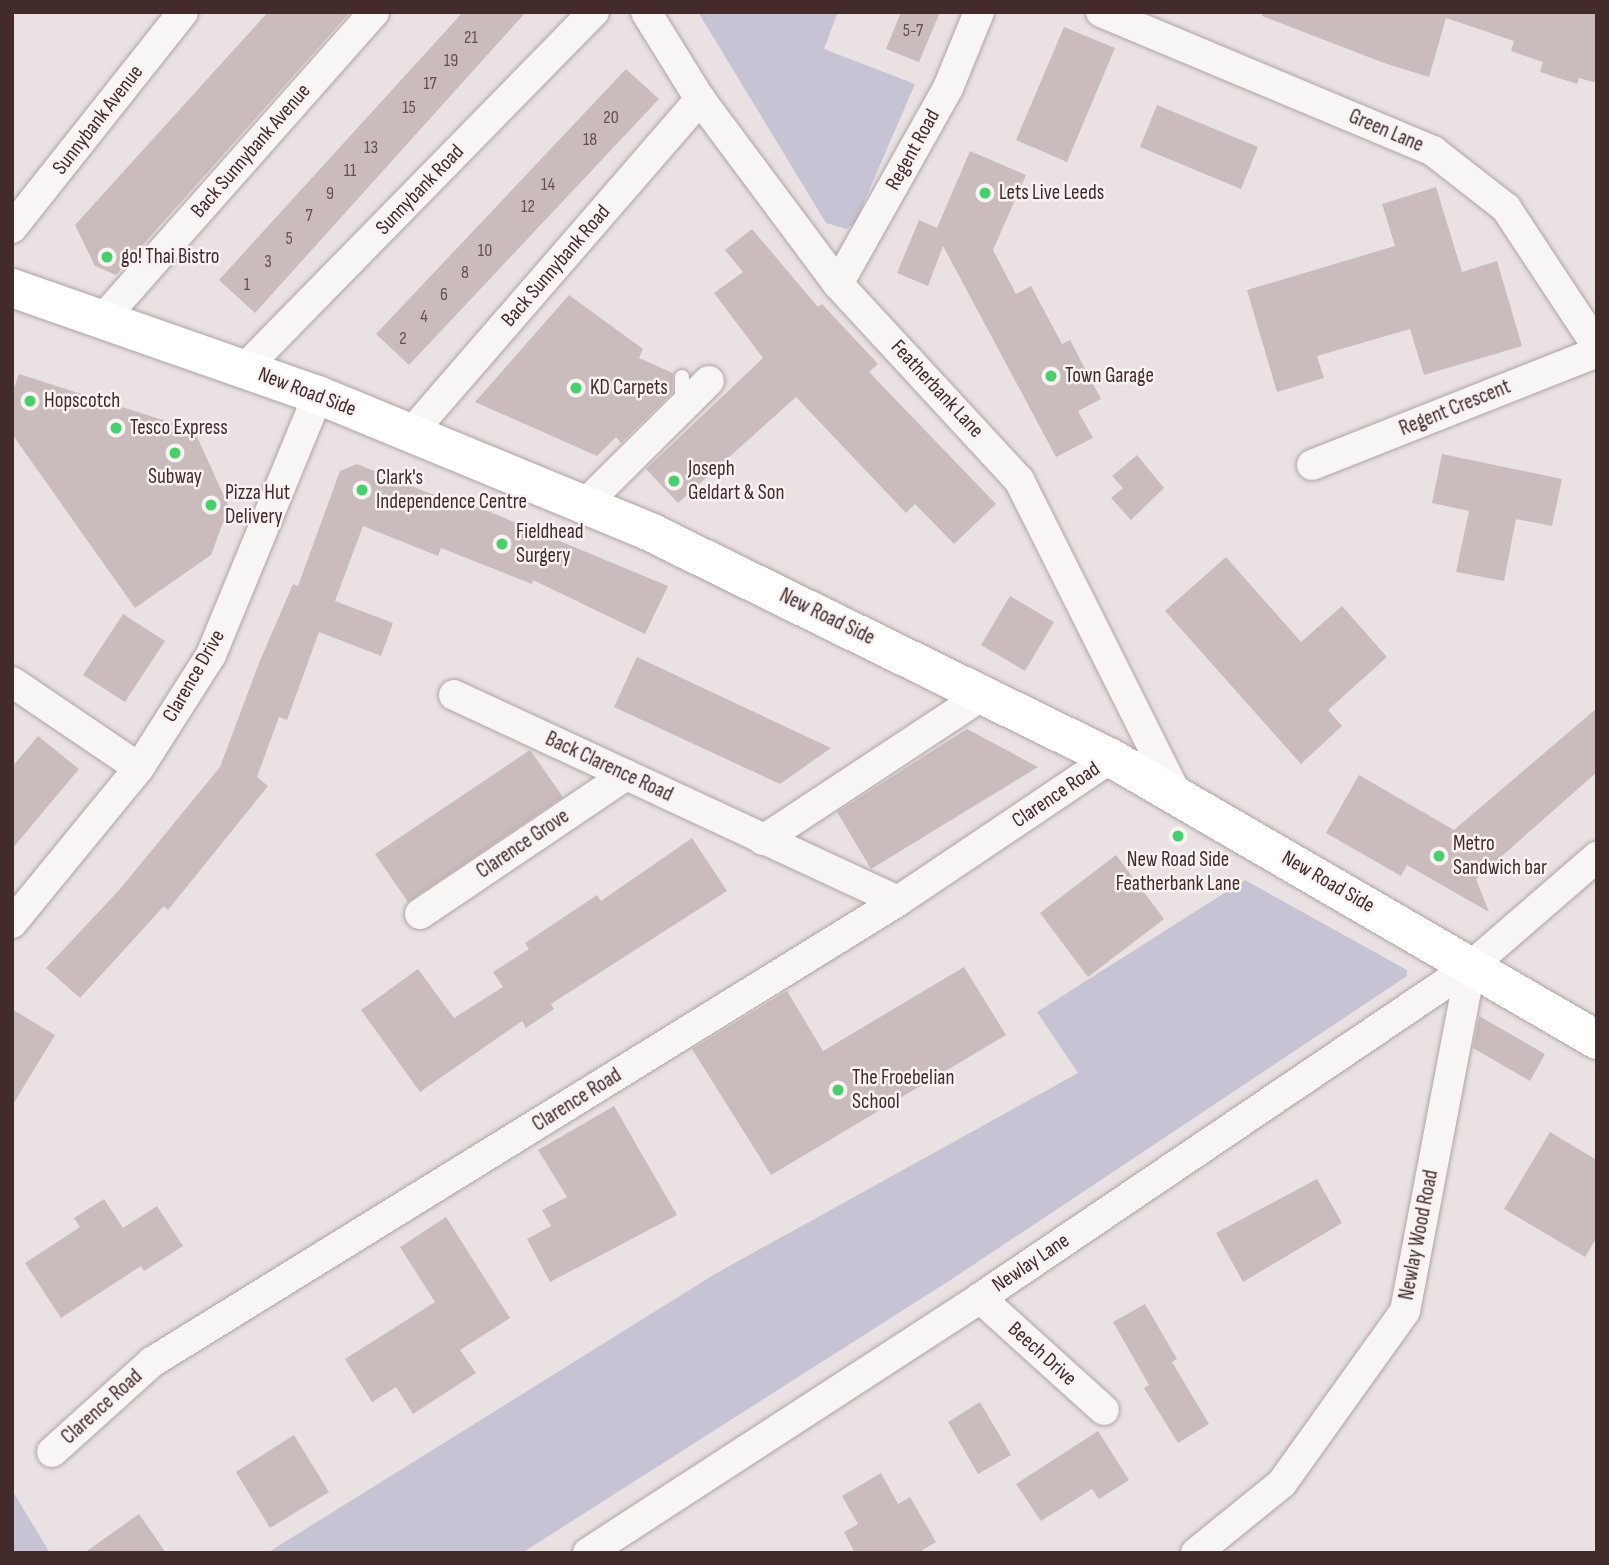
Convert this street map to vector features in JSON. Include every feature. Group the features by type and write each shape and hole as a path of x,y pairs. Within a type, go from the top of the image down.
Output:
{"main road":[{"name":"New Road Side","path":"12,288 101,321 245,368 411,433 584,505 986,693 1111,758 1597,1040"}],"street":[{"name":"Sunnybank Avenue","path":"12,228 183,12"},
{"name":"Back Sunnybank Avenue","path":"101,321 374,12"},
{"name":"Sunnybank Road","path":"245,368 594,12"},
{"name":"Featherbank Lane","path":"646,12 700,99 838,284 1019,480 1178,797"},
{"name":"Regent Road","path":"838,284 948,88 979,12"},
{"name":"Green Lane","path":"1101,12 1433,151 1506,208 1597,346"},
{"name":"Back Sunnybank Road","path":"411,433 700,99"},
{"name":"Regent Crescent","path":"1312,465 1597,352"},
{"path":"584,505 682,408 695,379"},
{"name":"Clarence Drive","path":"12,923 139,768 211,655 318,395"},
{"path":"12,682 139,768"},
{"path":"763,840 986,693"},
{"name":"Back Clarence Road","path":"454,695 898,901"},
{"name":"Clarence Road","path":"52,1452 152,1362 898,901 1111,758"},
{"name":"Clarence Grove","path":"420,914 626,775"},
{"name":"Newlay Lane","path":"588,1553 980,1298 1471,967 1597,857"},
{"name":"Newlay Wood Road","path":"1196,1553 1282,1483 1405,1311 1471,967"},
{"name":"Beech Drive","path":"980,1298 1104,1410"}],"shaded area":[{"path":"698,12 838,12 824,49 915,84 855,223 846,229 826,223"},
{"path":"1245,880 1407,970 1407,976 952,1279 522,1553 267,1553 715,1274 1078,1073 1037,1012"},
{"path":"12,1490 50,1553 12,1553"}],"building":[{"path":"268,12 350,12 116,275 95,266 75,225"},
{"path":"463,12 526,12 255,313 219,280"},
{"path":"901,12 940,12 919,62 886,49"},
{"path":"1262,12 1597,12 1597,83 1579,78 1577,84 1540,72 1543,62 1511,51 1514,41 1446,18 1429,77 1384,63 1262,16"},
{"path":"1064,27 1115,48 1067,162 1016,140"},
{"path":"626,69 659,99 409,365 376,334"},
{"path":"1157,105 1258,147 1241,189 1140,147"},
{"path":"970,151 1026,175 993,250 1016,294 1031,286 1062,344 1070,340 1101,399 1078,411 1093,438 1056,457 943,246 928,286 897,273 919,220 937,228"},
{"path":"1436,187 1462,272 1497,261 1522,346 1424,375 1410,329 1317,356 1324,378 1277,392 1247,290 1395,246 1382,204"},
{"path":"752,229 818,307 822,304 878,364 869,372 996,504 954,544 915,504 906,513 796,397 678,503 646,469 763,358 714,293 743,272 725,250"},
{"name":"KD Carpets","path":"569,295 643,349 639,358 673,373 672,393 621,443 616,437 597,456 475,402"},
{"path":"19,374 194,430 229,507 211,555 135,608 12,434 12,393"},
{"path":"1442,454 1562,479 1552,526 1516,519 1504,581 1456,572 1469,511 1432,503"},
{"path":"1137,455 1164,488 1131,520 1111,498 1123,488 1112,476"},
{"path":"357,464 471,510 473,505 668,586 645,634 533,580 532,584 441,548 438,556 363,526 335,601 393,623 381,656 319,632 287,720 279,717 257,777 268,786 168,910 164,906 80,998 46,968 120,889 220,767 259,663 293,584 298,586 340,471"},
{"path":"1226,557 1301,642 1342,606 1387,657 1328,710 1342,726 1301,764 1165,611"},
{"path":"1010,596 1054,622 1025,671 981,645"},
{"path":"123,614 165,641 125,702 83,675"},
{"path":"637,657 831,748 780,784 614,707"},
{"path":"1597,708 1597,772 1476,879 1489,912 1407,865 1401,876 1326,833 1359,775 1454,830"},
{"path":"967,729 1038,767 871,869 837,812"},
{"path":"38,736 79,769 12,849 12,767"},
{"path":"530,750 563,797 408,902 375,854"},
{"path":"692,838 727,891 551,1004 554,1009 526,1028 522,1021 420,1092 361,1010 418,969 454,1018 503,987 493,972 529,949 525,943 597,895 601,901"},
{"path":"1116,855 1164,919 1088,977 1040,913"},
{"path":"964,967 1006,1035 771,1175 692,1049 787,991 823,1051"},
{"path":"12,1009 55,1035 12,1106"},
{"path":"1479,1016 1545,1054 1530,1081 1473,1048"},
{"path":"614,1106 677,1215 550,1282 527,1239 551,1226 542,1210 567,1197 538,1150"},
{"path":"1550,1132 1597,1160 1597,1237 1585,1257 1504,1209"},
{"path":"1317,1179 1342,1223 1243,1282 1216,1233"},
{"path":"104,1199 123,1228 157,1206 183,1246 144,1271 141,1266 61,1318 25,1263 80,1227 74,1218"},
{"path":"446,1217 510,1318 460,1350 476,1373 413,1414 396,1387 372,1402 345,1359 435,1302 400,1247"},
{"path":"1145,1304 1177,1359 1172,1362 1209,1424 1178,1443 1144,1388 1149,1385 1113,1322"},
{"path":"980,1402 1011,1455 978,1474 948,1422"},
{"path":"1098,1431 1129,1480 1099,1499 1092,1489 1041,1521 1016,1484"},
{"path":"294,1435 329,1492 270,1528 236,1472"},
{"path":"881,1473 898,1504 910,1497 936,1542 918,1553 855,1553 844,1532 858,1524 842,1496"},
{"path":"139,1514 166,1553 84,1553"}],"place":[{"name":"Lets Live Leeds","path":"985,193"},
{"name":"go! Thai Bistro","path":"107,257"},
{"name":"Town Garage","path":"1051,376"},
{"name":"KD Carpets","path":"576,388"},
{"name":"Hopscotch","path":"30,401"},
{"name":"Tesco Express","path":"116,428"},
{"name":"Subway","path":"175,453"},
{"name":"Joseph Geldart & Son","path":"674,481"},
{"name":"Clark's Independence Centre","path":"362,490"},
{"name":"Pizza Hut Delivery","path":"211,505"},
{"name":"Fieldhead Surgery","path":"502,544"},
{"name":"New Road Side Featherbank Lane","path":"1178,836"},
{"name":"Metro Sandwich bar","path":"1439,856"},
{"name":"The Froebelian School","path":"838,1090"}]}
